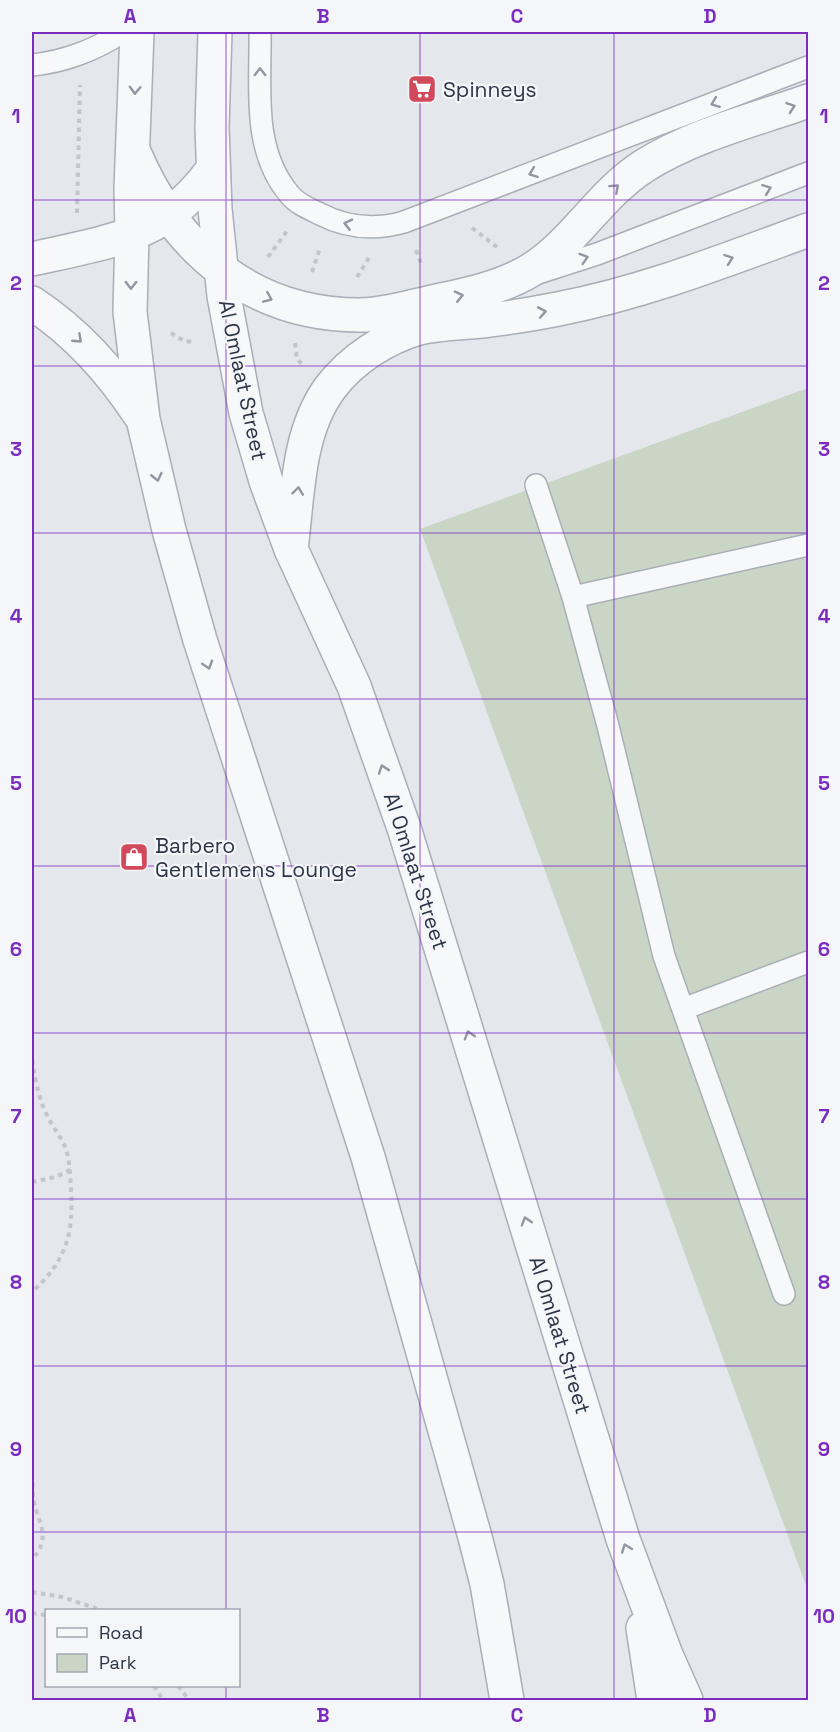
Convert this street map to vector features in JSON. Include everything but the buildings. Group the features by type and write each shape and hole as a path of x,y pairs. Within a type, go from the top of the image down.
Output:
{"street":[{"path":"137,32 130,189 132,233 130,312 143,419 169,530 200,640 368,1156 475,1537 496,1632 507,1701"},
{"name":"Al Omlaat Street","path":"215,32 213,169 233,279 232,345 246,413 266,482 291,549 354,686 404,828 623,1539 686,1701"},
{"path":"291,549 302,458 308,433 317,411 329,389 388,326 436,301 486,289 519,276 566,241 600,202 621,183 668,152 808,101"},
{"path":"133,150 146,180 168,215 193,245 233,279 271,299 300,309 363,315 388,326 419,328 557,310 666,282 808,230"},
{"path":"32,259 132,233 168,215 198,190 213,169"},
{"path":"32,303 65,327 94,354 120,385 143,419"},
{"path":"642,1591 643,1628 654,1701"},
{"path":"496,1632 520,1701"}],"lane":[{"path":"32,65 92,49 122,32"},
{"path":"260,32 261,130 267,154 277,176 291,196 306,207 329,219 356,226 396,224 808,67"},
{"path":"519,276 597,254 808,173"},
{"path":"536,485 573,597 639,847 664,956 784,1294"},
{"path":"573,597 808,545"},
{"path":"683,1009 808,962"}],"path":[{"path":"77,249 80,82"},
{"path":"233,279 306,207"},
{"path":"443,207 519,276"},
{"path":"334,314 396,224 436,301"},
{"path":"32,1060 46,1114 66,1151 70,1170 72,1213 66,1246 58,1262 44,1281 32,1292"},
{"path":"32,1182 56,1177 70,1170"},
{"path":"32,1474 34,1505 43,1526 40,1550 32,1560"},
{"path":"32,1592 62,1597 95,1609"},
{"path":"155,1687 163,1701"},
{"path":"179,1687 189,1701"}],"green space":[{"path":"808,388 808,1591 420,529"}],"place":[{"name":"Spinneys","path":"422,89"},
{"name":"Barbero Gentlemens Lounge","path":"134,857"}]}
